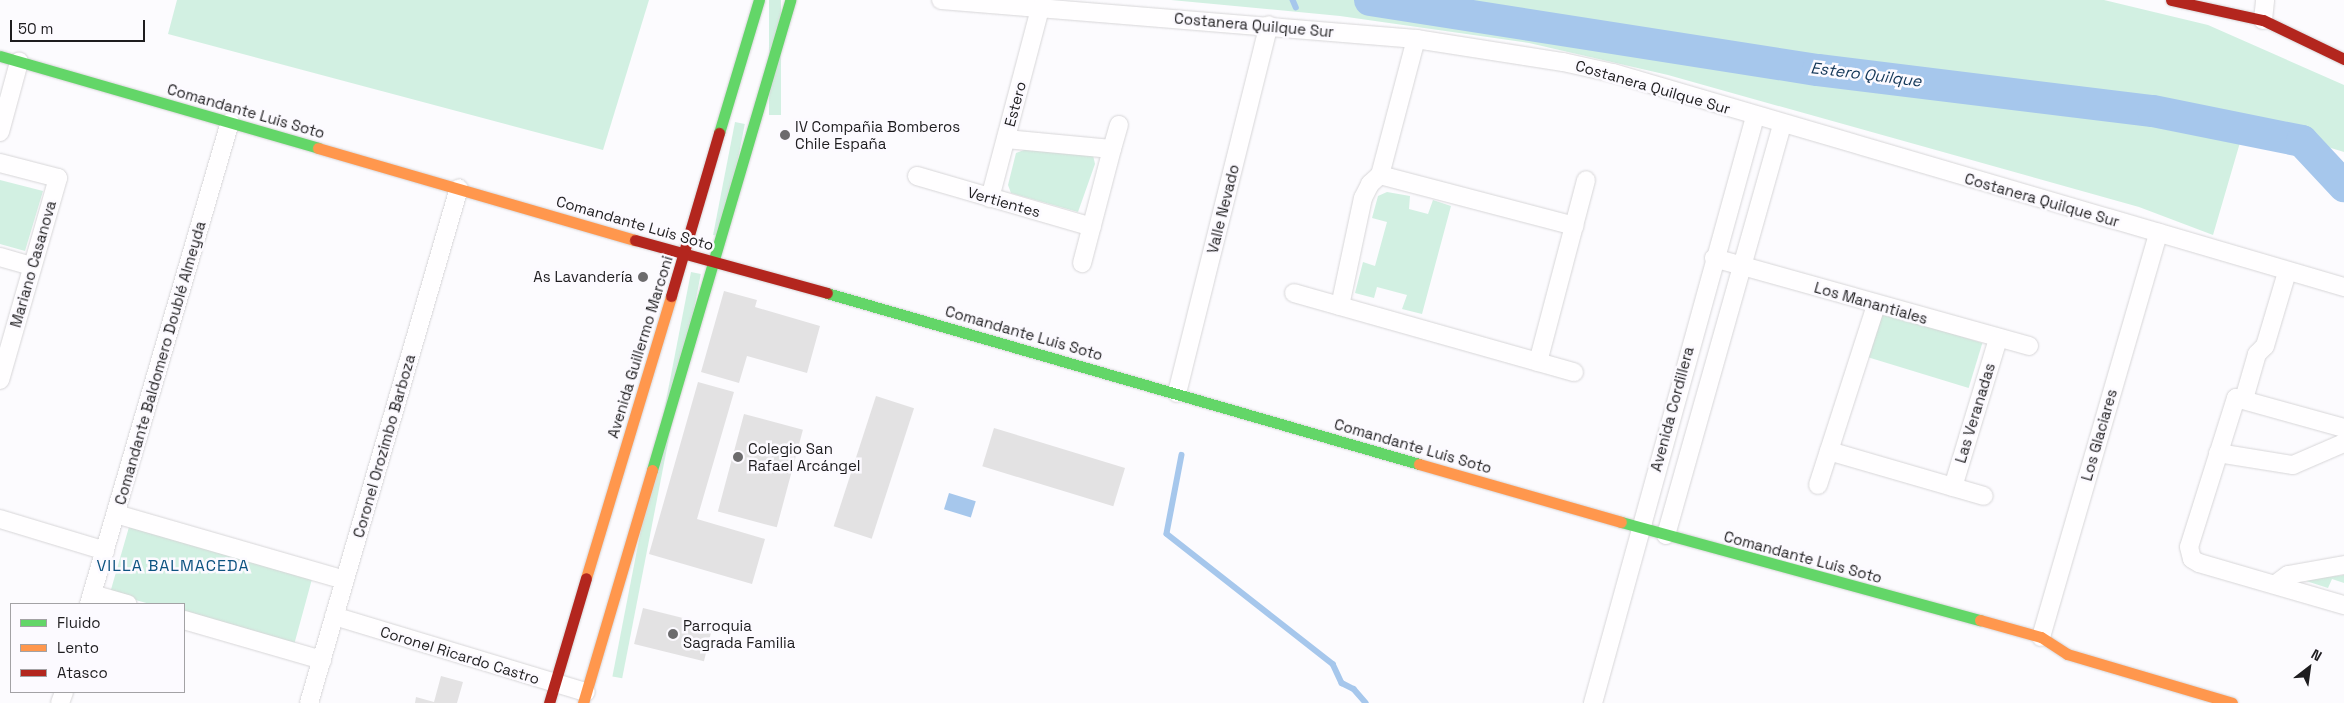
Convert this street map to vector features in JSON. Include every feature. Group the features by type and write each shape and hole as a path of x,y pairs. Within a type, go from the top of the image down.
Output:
{"street":[{"name":"Avenida Guillermo Marconi","path":"549,703 759,0"},
{"path":"585,698 790,0"},
{"name":"Costanera Quilque Sur","path":"941,0 1269,25 1416,39 1604,71 2287,272 2344,287"},
{"path":"2171,0 2263,20 2344,60"},
{"path":"2263,20 2265,0"},
{"name":"Estero","path":"990,198 1040,9"},
{"name":"Valle Nevado","path":"1177,393 1269,25"},
{"path":"1340,306 1363,198 1370,184 1380,175 1416,39"},
{"name":"Comandante Luis Soto","path":"0,56 713,262 1177,393 1640,528 2041,637"},
{"path":"0,132 20,62"},
{"path":"725,113 754,121"},
{"name":"Avenida Cordillera","path":"1593,703 1714,258 1755,116"},
{"name":"Comandante Baldomero Doublé Almeyda","path":"91,599 230,122"},
{"path":"1082,263 1119,124"},
{"name":"Avenida Cordillera","path":"1666,535 1782,124"},
{"path":"1006,138 1112,149"},
{"name":"Mariano Casanova","path":"0,163 58,178 32,266 5,345 0,380"},
{"path":"1380,175 1574,226"},
{"name":"Vertientes","path":"917,176 1092,227"},
{"path":"1538,362 1586,180"},
{"name":"Coronel Orozimbo Barboza","path":"309,703 459,188"},
{"name":"Los Glaciares","path":"2041,637 2158,233"},
{"path":"0,257 32,266"},
{"name":"Los Manantiales","path":"1714,258 1998,340 2029,346"},
{"path":"2244,399 2257,354 2265,346 2287,272"},
{"path":"1294,294 1574,372"},
{"path":"1818,485 1876,305"},
{"name":"Las Veranadas","path":"1953,487 1998,340"},
{"path":"2344,428 2236,398 2233,402 2190,553 2199,563 2276,584 2344,606"},
{"path":"2218,453 2293,465 2344,443"},
{"path":"1829,451 1984,496"},
{"path":"116,514 345,580"},
{"path":"0,518 105,551"},
{"path":"2276,584 2288,575 2344,565"},
{"path":"91,599 121,603"},
{"name":"Coronel Ricardo Castro","path":"334,616 555,684 585,698"},
{"path":"185,620 322,660"},
{"path":"2041,637 2067,654 2232,703"}],"green space":[{"path":"177,0 649,0 603,150 168,34"},
{"path":"769,0 781,0 781,115 769,115"},
{"path":"1171,0 2104,0 2208,25 2344,85 2344,152 2246,122 2213,235 2139,207 1668,75 1529,43 1340,16"},
{"path":"735,122 745,124 723,237 713,235"},
{"path":"1027,149 1093,155 1095,164 1078,212 1011,193 1008,185 1016,153"},
{"path":"0,180 43,191 25,251 0,244"},
{"path":"1387,192 1410,196 1409,209 1428,214 1433,200 1451,206 1422,314 1402,309 1407,295 1377,287 1374,298 1355,293 1363,262 1375,266 1387,222 1372,218 1378,196"},
{"path":"691,272 701,274 622,678 612,676"},
{"path":"1881,312 1982,343 1969,388 1867,357"},
{"path":"129,527 312,579 294,645 185,614 185,603 146,603 110,593"},
{"path":"2344,575 2344,583 2332,579 2328,588 2303,580"}],"water":[{"path":"949,493 976,501 971,517 944,509"}],"building":[{"path":"724,291 757,300 755,307 820,326 807,373 747,356 739,383 701,372"},
{"path":"698,382 734,392 697,519 765,539 752,584 649,554"},
{"path":"876,396 914,408 872,539 834,526"},
{"path":"744,414 803,430 777,527 718,512"},
{"path":"994,428 1125,468 1113,506 982,466"},
{"name":"Parroquia Sagrada Familia","path":"643,608 713,625 704,661 634,644"},
{"path":"441,676 463,682 457,703 415,703 416,697 434,702"}],"waterway":[{"path":"1293,0 1296,7"},
{"name":"Estero Quilque","path":"1370,0 1818,70 2153,111 2302,141 2344,186"},
{"path":"1182,455 1167,534 1333,664 1342,683 1354,689 1366,703"}],"traffic: fast":[{"path":"719,133 759,0"},
{"path":"652,470 790,0"},
{"path":"0,56 318,148"},
{"path":"827,293 1419,464"},
{"path":"1621,522 1980,620"}],"traffic: slow":[{"path":"318,148 635,240"},
{"path":"586,578 671,296"},
{"path":"1419,464 1621,522"},
{"path":"583,703 652,470"},
{"path":"1980,620 2041,637 2067,654 2232,703"}],"traffic: jam":[{"path":"2171,0 2263,20 2344,59"},
{"path":"671,296 719,133"},
{"path":"635,240 827,293"},
{"path":"549,703 586,578"}],"place":[{"name":"IV Compañia Bomberos Chile España","path":"785,135"},
{"name":"As Lavandería","path":"643,277"},
{"name":"Colegio San Rafael Arcángel","path":"738,457"},
{"name":"Parroquia Sagrada Familia","path":"673,634"}],"district":[{"name":"VILLA BALMACEDA","path":"173,566"}]}
